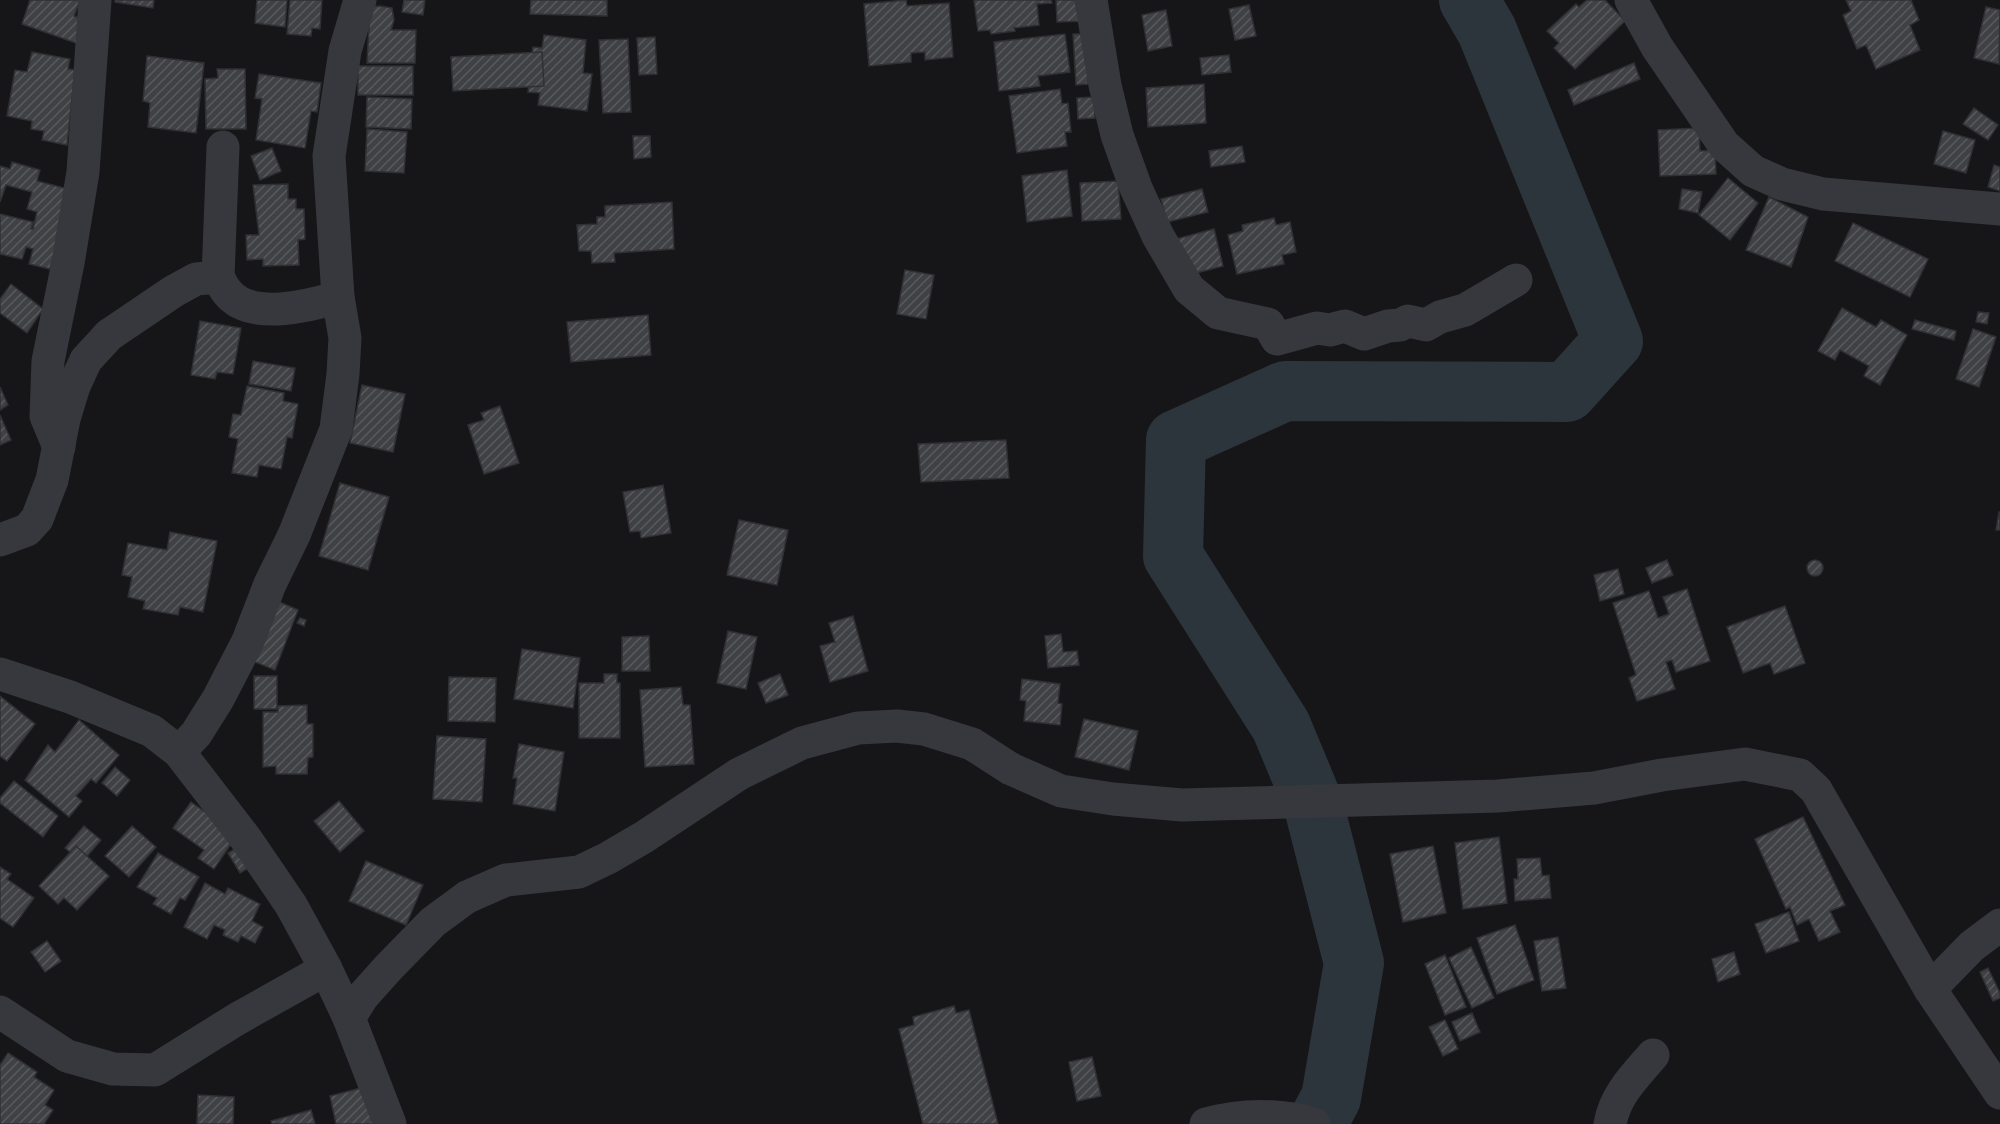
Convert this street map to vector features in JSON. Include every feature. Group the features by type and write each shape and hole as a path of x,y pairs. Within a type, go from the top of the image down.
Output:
{"street":[{"path":"59,447 46,417 48,361 83,172 95,0"},
{"path":"179,752 196,734 218,699 248,641 270,584 294,535 336,429 345,338 338,297 329,156 345,51 360,0"},
{"path":"1091,0 1105,85 1117,135 1136,188 1158,236 1189,290 1218,313 1268,324 1277,339 1317,328 1330,330 1345,326 1364,334 1388,326 1400,326 1408,321 1426,325 1465,310 1516,280"},
{"path":"1631,0 1657,47 1724,145 1753,171 1782,184 1823,194 2000,208"},
{"path":"223,147 218,277 229,295 250,307 283,309 307,307 338,297"},
{"path":"0,540 27,530 36,519 52,480 74,386 86,360 109,335 174,291 196,279 218,277"},
{"path":"0,674 70,697 152,731 179,752 246,838 291,905 326,969 349,1018 390,1124"},
{"path":"349,1018 363,996 389,967 433,922 467,897 506,880 579,872 644,837 739,774 802,743 858,728 897,726 924,729 972,744 1011,769 1060,791 1182,806 1498,796 1594,788 1662,775 1745,764 1800,775 1816,790 1930,989 2000,1093"},
{"path":"1930,989 1972,946 2000,925"},
{"path":"0,1012 67,1056 113,1069 155,1070 237,1019 326,969"},
{"path":"1610,1124 1612,1111 1622,1091 1653,1055"},
{"path":"1206,1124 1257,1116 1296,1119 1314,1124"}],"building":[{"path":"30,0 80,0 74,16 84,20 76,43 22,24"},
{"path":"115,0 154,0 153,8 115,2"},
{"path":"257,0 287,0 285,27 255,23"},
{"path":"290,0 322,0 320,29 312,28 311,36 287,34"},
{"path":"404,0 425,0 423,15 402,12"},
{"path":"531,0 607,0 607,16 530,14"},
{"path":"906,0 907,6 949,3 953,57 925,60 925,52 911,53 911,62 869,66 864,4"},
{"path":"974,0 1051,0 1052,3 1037,4 1039,25 991,34 990,30 978,31"},
{"path":"1056,0 1086,0 1087,21 1057,22"},
{"path":"1587,0 1605,0 1625,21 1575,69 1554,48 1559,43 1547,31 1576,4 1579,7"},
{"path":"1846,0 1911,0 1919,20 1910,25 1920,50 1876,69 1866,45 1857,49 1843,15 1851,11"},
{"path":"1249,5 1256,36 1235,40 1229,9"},
{"path":"370,7 392,8 394,20 391,30 416,30 415,63 367,63"},
{"path":"1986,7 2000,10 1999,64 1974,58"},
{"path":"1166,10 1172,46 1148,51 1142,15"},
{"path":"1065,34 1070,72 1038,76 1040,86 999,91 994,42"},
{"path":"1073,34 1086,34 1088,84 1076,85"},
{"path":"544,35 586,40 583,73 592,74 587,111 538,105 540,93 528,92 531,69 541,70 542,62 531,60 533,47 542,48"},
{"path":"655,37 657,74 639,75 637,38"},
{"path":"628,39 631,112 603,113 599,40"},
{"path":"32,52 70,59 68,69 75,70 67,145 42,140 44,131 31,129 32,121 7,116 15,70 27,72"},
{"path":"542,52 544,86 453,91 451,57"},
{"path":"1229,55 1231,72 1202,75 1200,58"},
{"path":"147,56 204,63 196,133 148,127 150,103 143,101"},
{"path":"1634,63 1640,79 1574,105 1568,90"},
{"path":"358,66 413,66 413,95 358,95"},
{"path":"217,69 245,69 246,129 206,129 205,79 218,78"},
{"path":"259,74 321,83 317,112 311,111 305,148 256,140 262,99 255,98"},
{"path":"1204,84 1206,123 1148,127 1146,88"},
{"path":"1060,89 1062,104 1068,103 1071,132 1065,132 1067,146 1017,153 1009,96"},
{"path":"367,97 412,99 411,129 366,127"},
{"path":"1094,97 1095,118 1078,119 1077,98"},
{"path":"1974,108 1998,125 1988,140 1963,124"},
{"path":"1699,128 1700,151 1715,150 1716,174 1660,176 1658,130"},
{"path":"367,129 407,132 404,173 365,171"},
{"path":"1943,131 1975,140 1966,173 1934,164"},
{"path":"633,136 650,136 651,157 634,159"},
{"path":"1242,146 1245,162 1211,167 1209,151"},
{"path":"272,148 281,171 260,180 251,156"},
{"path":"12,162 40,170 37,181 72,190 50,269 29,264 33,249 26,247 22,259 0,254 0,214 33,222 31,229 33,229 37,212 27,209 32,192 6,185 0,202 0,166 10,169"},
{"path":"1994,165 2000,167 2000,191 1988,187"},
{"path":"1067,170 1072,216 1027,222 1022,176"},
{"path":"1728,178 1758,203 1730,240 1699,215"},
{"path":"1118,181 1121,219 1082,221 1080,183"},
{"path":"288,184 288,199 296,199 296,209 304,209 305,239 298,240 299,265 263,266 263,259 247,260 246,235 259,235 253,185"},
{"path":"1202,189 1208,212 1167,222 1161,199"},
{"path":"1682,189 1702,192 1698,213 1679,209"},
{"path":"1769,197 1808,217 1791,267 1746,250"},
{"path":"672,202 674,249 614,253 615,262 592,263 591,251 579,251 577,225 597,224 597,217 605,217 605,206"},
{"path":"1274,218 1276,225 1290,222 1296,252 1282,255 1284,264 1237,274 1228,235 1243,231 1242,225"},
{"path":"1853,223 1928,259 1910,297 1835,261"},
{"path":"1214,229 1223,266 1185,276 1176,239"},
{"path":"905,270 934,275 926,319 897,314"},
{"path":"11,284 43,309 27,333 0,313 0,299"},
{"path":"1842,308 1876,327 1881,320 1907,335 1880,385 1864,376 1869,366 1840,350 1835,360 1818,351"},
{"path":"1978,312 1989,313 1987,324 1976,322"},
{"path":"648,315 651,355 571,362 567,322"},
{"path":"1915,320 1956,331 1954,340 1912,329"},
{"path":"200,321 241,328 233,374 217,372 215,379 191,375"},
{"path":"1973,329 1996,337 1979,387 1956,379"},
{"path":"253,361 295,368 291,391 249,384"},
{"path":"362,385 405,394 393,452 350,443"},
{"path":"247,386 284,393 283,401 298,404 292,438 287,437 281,469 259,465 257,477 232,473 238,439 229,437 233,414 241,415"},
{"path":"0,387 8,405 0,410"},
{"path":"500,406 519,463 484,474 468,425 484,420 481,413"},
{"path":"0,415 11,440 0,445"},
{"path":"1006,440 1009,478 921,482 918,444"},
{"path":"340,483 389,497 368,570 319,556"},
{"path":"663,485 671,533 641,538 640,531 630,532 623,492"},
{"path":"1999,512 2000,530 1996,530"},
{"path":"739,520 788,530 777,585 727,575"},
{"path":"170,532 217,541 203,612 180,607 178,615 143,609 145,601 128,597 132,577 122,575 128,543 167,550"},
{"path":"1667,560 1673,575 1652,583 1646,568"},
{"path":"1815,560 1821,562 1823,568 1821,574 1815,576 1809,574 1807,568 1809,562"},
{"path":"1618,569 1624,594 1600,601 1594,575"},
{"path":"1687,589 1710,661 1676,672 1672,660 1666,662 1675,689 1637,701 1629,678 1636,675 1613,603 1649,591 1658,618 1669,614 1663,597"},
{"path":"277,601 298,610 275,670 248,659"},
{"path":"1785,606 1805,663 1774,674 1770,663 1743,673 1727,627"},
{"path":"853,616 868,671 830,682 820,646 835,642 829,623"},
{"path":"300,618 306,620 304,626 297,623"},
{"path":"728,631 757,637 746,689 717,683"},
{"path":"1061,634 1063,652 1077,651 1079,665 1048,668 1045,636"},
{"path":"649,636 650,671 622,671 622,637"},
{"path":"522,649 580,658 573,708 514,699"},
{"path":"604,674 617,674 617,683 620,683 620,738 579,738 579,683 604,683"},
{"path":"780,674 788,695 766,703 758,683"},
{"path":"254,676 277,676 277,709 254,709"},
{"path":"449,677 496,678 495,722 448,721"},
{"path":"1022,679 1060,684 1058,703 1062,704 1060,725 1024,721 1026,701 1020,700"},
{"path":"681,687 683,705 690,705 694,764 645,767 640,690"},
{"path":"0,696 35,724 7,761 0,756"},
{"path":"307,705 307,724 313,724 313,757 308,758 307,774 276,774 276,766 263,767 263,712 278,712 278,706"},
{"path":"1084,719 1138,731 1129,770 1075,757"},
{"path":"79,720 119,755 96,783 91,779 76,796 82,801 69,817 25,780 48,745 55,752"},
{"path":"437,736 486,739 482,802 433,799"},
{"path":"519,744 564,752 555,811 513,804 517,778 513,778"},
{"path":"115,767 130,780 117,796 102,783"},
{"path":"14,781 58,816 43,837 0,803 0,798"},
{"path":"339,801 364,831 340,852 314,821"},
{"path":"191,802 237,835 214,869 198,858 204,850 173,828"},
{"path":"1803,817 1845,905 1830,911 1840,932 1819,941 1809,919 1797,925 1790,907 1786,909 1755,839"},
{"path":"84,826 101,840 82,862 65,848"},
{"path":"132,826 156,847 129,877 105,856"},
{"path":"1499,837 1507,903 1463,909 1455,843"},
{"path":"248,841 260,861 240,873 228,853"},
{"path":"76,846 109,876 77,910 64,898 58,904 39,886"},
{"path":"1433,846 1446,913 1403,922 1390,854"},
{"path":"158,853 199,877 185,900 180,898 171,914 153,904 157,898 137,887"},
{"path":"1540,858 1542,876 1549,875 1551,898 1515,901 1514,879 1518,879 1517,859"},
{"path":"366,861 423,885 406,925 349,901"},
{"path":"0,867 11,874 7,879 34,898 13,927 0,918"},
{"path":"205,883 225,894 228,888 260,904 252,921 263,927 255,943 241,936 238,942 223,935 225,930 214,925 207,939 184,927"},
{"path":"1789,912 1799,941 1766,953 1755,924"},
{"path":"1515,925 1534,980 1497,994 1477,938"},
{"path":"1558,937 1566,988 1542,991 1534,941"},
{"path":"47,941 61,961 45,972 31,952"},
{"path":"1471,947 1494,998 1472,1008 1449,958"},
{"path":"1734,952 1740,974 1718,982 1712,959"},
{"path":"1445,955 1466,1007 1445,1015 1425,964"},
{"path":"1988,968 2000,993 2000,998 1993,1001 1980,972"},
{"path":"954,1006 956,1013 969,1010 998,1124 923,1124 899,1029 914,1025 913,1017"},
{"path":"1472,1013 1480,1032 1460,1041 1452,1022"},
{"path":"1445,1020 1458,1049 1443,1056 1429,1027"},
{"path":"8,1053 37,1072 34,1077 54,1090 45,1105 53,1110 44,1124 0,1124 0,1065"},
{"path":"1092,1057 1101,1096 1077,1101 1069,1062"},
{"path":"365,1087 374,1124 336,1124 330,1096"},
{"path":"198,1095 234,1097 233,1124 197,1124"},
{"path":"311,1110 315,1124 272,1124 271,1121"}],"waterway":[{"path":"1317,1124 1331,1098 1354,963 1313,803 1281,726 1173,556 1176,440 1285,391 1567,392 1613,341 1487,31 1469,0"}]}
